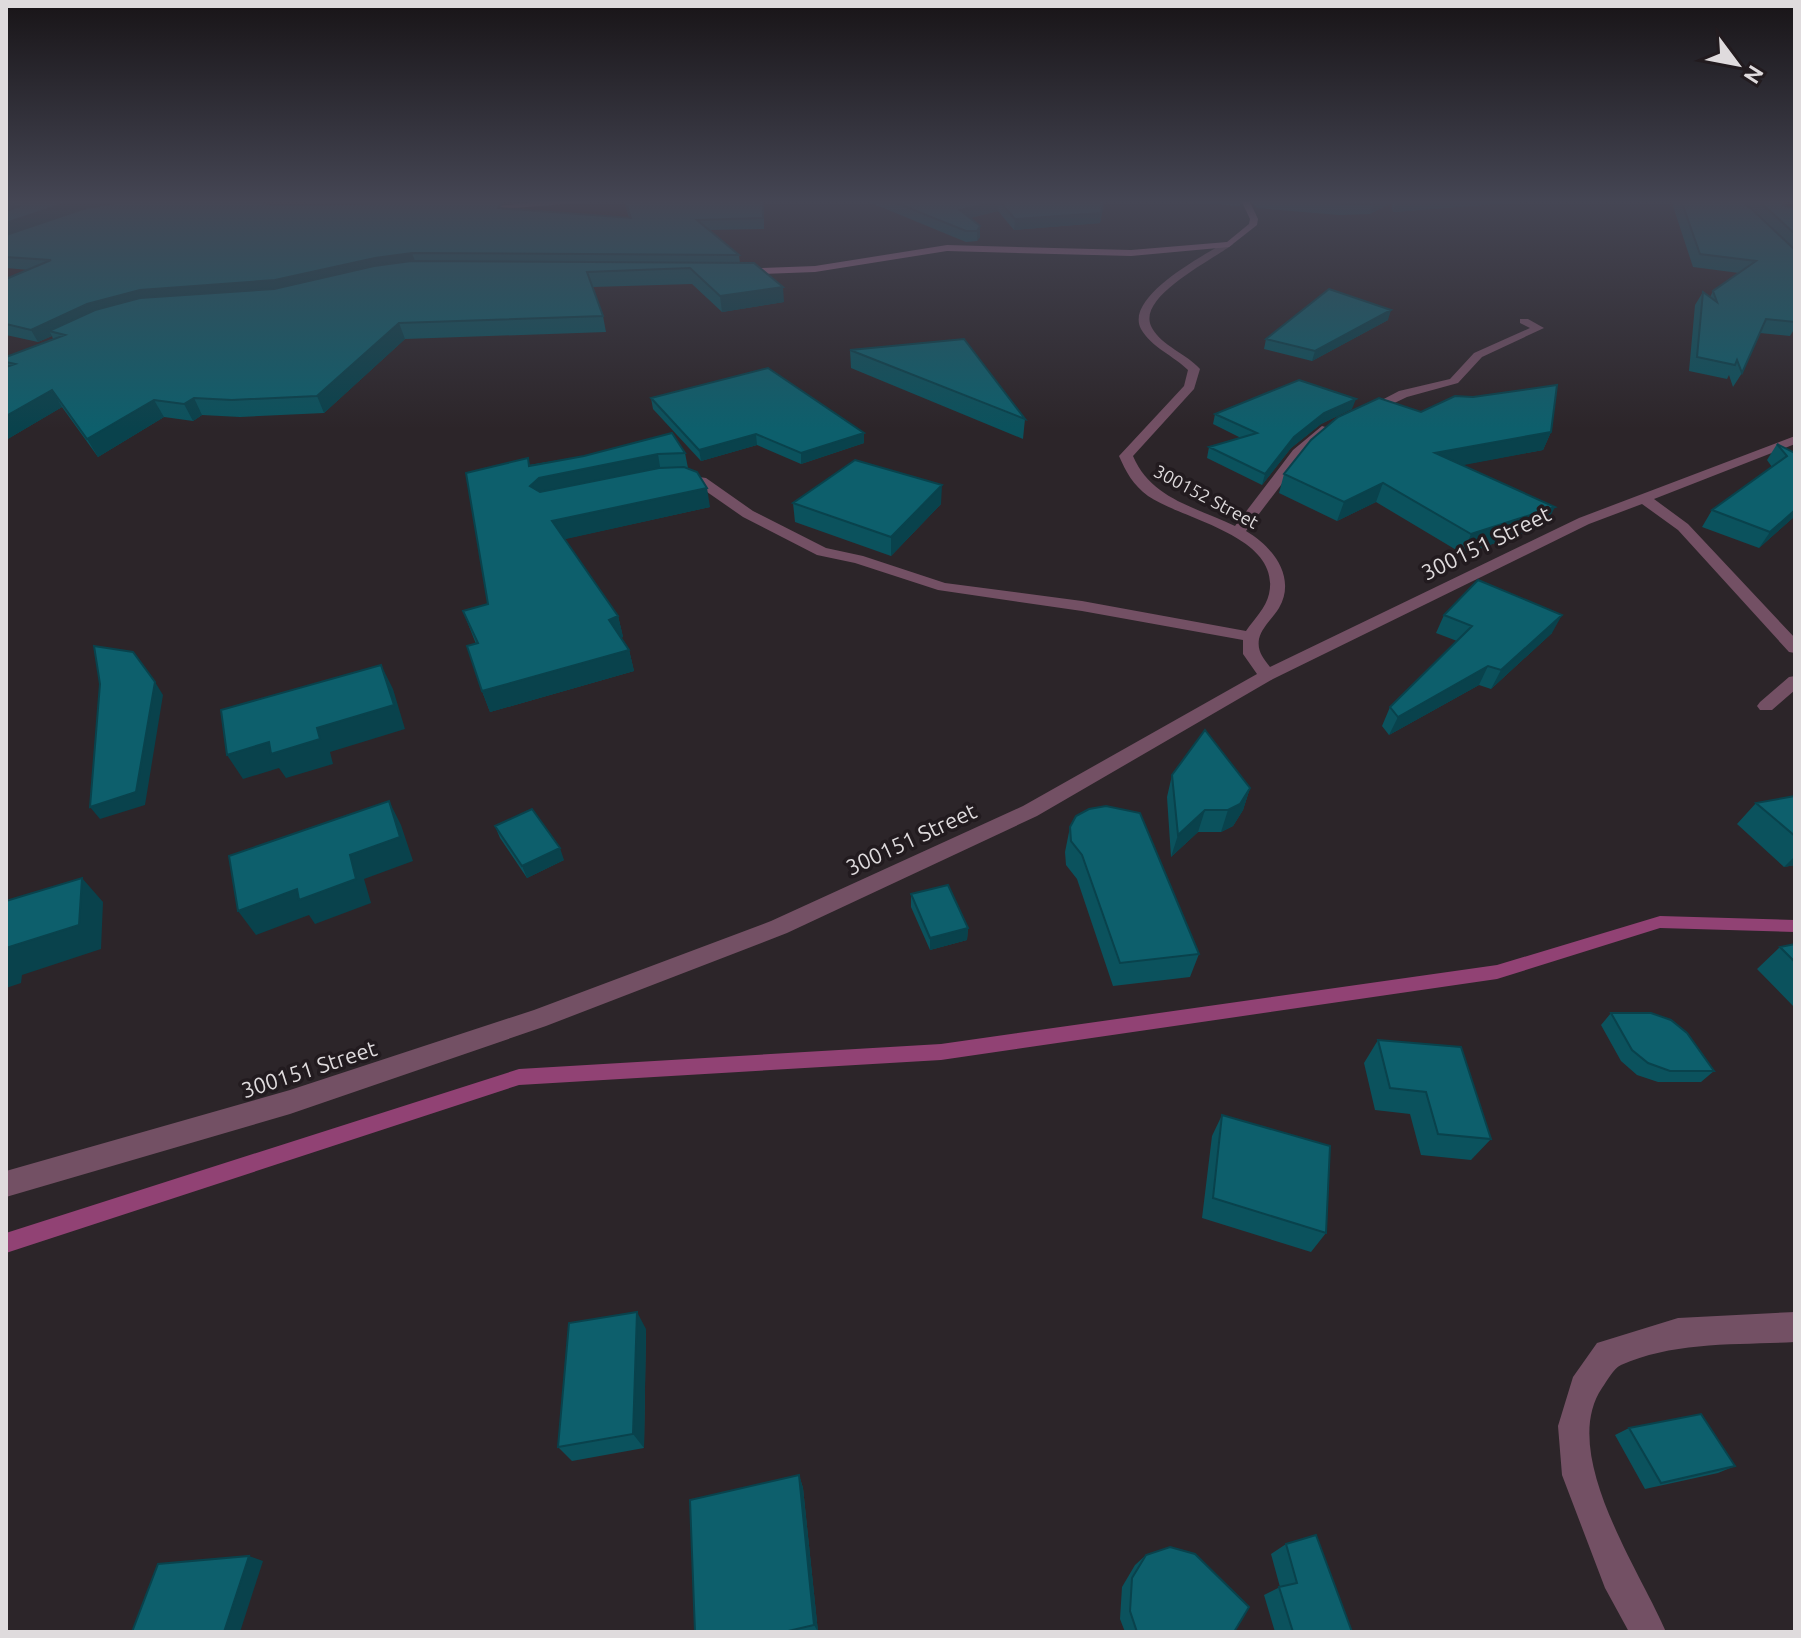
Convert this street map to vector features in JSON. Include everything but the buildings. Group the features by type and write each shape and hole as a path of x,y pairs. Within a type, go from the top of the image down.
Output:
{"street":[{"name":"300152 Street","path":"1178,276 1152,298 1143,317 1144,325 1194,369 1194,377 1190,387 1126,456 1128,470 1139,482 1182,508 1238,532 1273,559 1278,590 1271,613 1251,637"},
{"path":"1238,532 1298,453 1327,429 1403,394 1454,381 1478,355 1539,328 1524,321"},
{"name":"300151 Street","path":"6,1184 290,1102 538,1019 779,927 1030,811 1267,675 1584,521 1795,440"},
{"path":"662,480 682,478 701,481 748,514 811,547 943,587 1082,606 1251,637 1251,654 1267,675"},
{"path":"1642,497 1683,527 1795,648"},
{"path":"1766,706 1795,681"},
{"path":"1648,1632 1617,1576 1578,1475 1574,1426 1584,1388 1608,1354 1678,1333 1795,1327"}],"waterway":[{"path":"6,1243 519,1077 941,1052 1497,972 1660,922 1795,926"}]}
